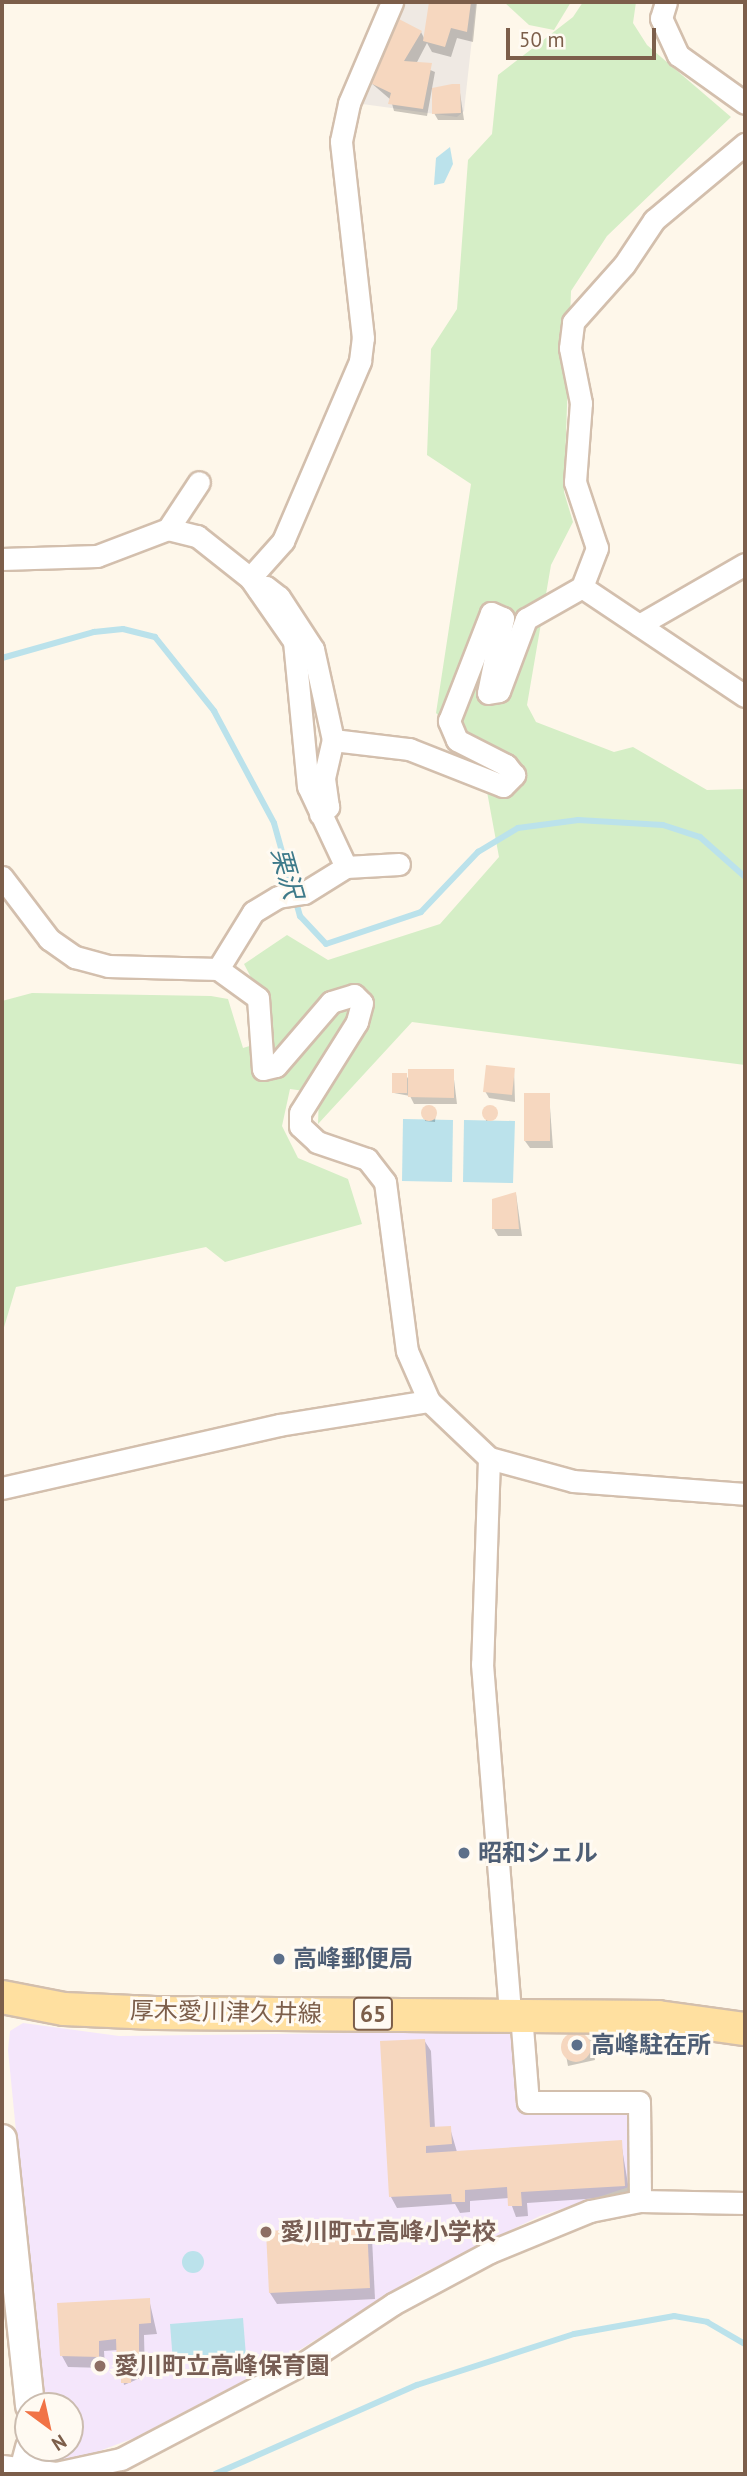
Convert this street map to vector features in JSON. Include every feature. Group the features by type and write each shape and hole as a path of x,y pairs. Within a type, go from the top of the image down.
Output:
{"main road":[{"name":"厚木愛川津久井線","path":"2,1997 64,2009 658,2017 745,2029"}],"street":[{"path":"254,583 283,541 360,361 363,338 341,141 349,103 392,2"},
{"path":"666,2 661,18 678,55 745,103"},
{"path":"333,740 410,749 503,786 511,783 506,765 457,740 449,721 491,613 503,618 485,684 494,694 526,619 582,587 597,548 575,482 581,403 569,348 573,322 624,265 654,220 745,144"},
{"path":"167,529 199,482"},
{"path":"2,559 97,556 167,529 197,536 254,583 294,641 308,786 346,867"},
{"path":"639,625 745,564"},
{"path":"254,583 266,587 279,597 313,649 333,740 324,778 328,807 320,814"},
{"path":"582,587 745,696"},
{"path":"218,969 253,912 278,897 304,893 346,867 398,864"},
{"path":"2,877 49,939 75,957 108,966 218,969 258,998 263,1069 276,1066 331,1002 354,995 362,1003 357,1022 300,1113 300,1126 317,1142 367,1159 385,1182 407,1351 429,1401 489,1458 573,1481 745,1494"},
{"path":"2,1488 279,1425 429,1401"},
{"path":"489,1458 482,1664 516,2014 528,2102 639,2102 640,2201"},
{"path":"2,2139 29,2392"},
{"path":"20,2465 81,2472 121,2459 304,2364 393,2304 490,2252 590,2211 640,2201 745,2203"}],"shaded area":[{"path":"397,2 476,2 464,111 457,117 355,103"},
{"name":"愛川町立高峰小学校","path":"23,2023 119,2036 517,2031 520,2110 625,2108 633,2115 635,2185 540,2216 417,2276 285,2359 134,2438 84,2457 84,2392 42,2392 8,2050 10,2031"}],"green space":[{"path":"504,2 571,2 554,30 529,25"},
{"path":"583,2 636,2 633,23 647,45 731,117 607,236 571,291 564,492 573,522 551,565 527,705 536,722 614,752 633,747 707,790 745,789 745,1065 412,1022 318,1124 319,1093 290,1089 282,1126 298,1158 348,1179 362,1224 225,1262 206,1247 16,1287 2,1334 2,1001 32,993 211,996 228,999 243,1048 266,1041 258,991 244,964 287,935 328,960 440,924 499,857 481,759 436,713 471,484 427,455 431,349 457,309 468,160 492,134 498,75 573,17"}],"water":[{"path":"450,147 453,164 444,183 434,185 436,158"},
{"path":"403,1119 453,1120 452,1182 402,1181"},
{"path":"464,1120 515,1121 513,1183 463,1182"},
{"path":"193,2251 201,2254 204,2262 201,2270 193,2273 185,2270 182,2262 185,2254"},
{"path":"243,2318 246,2356 173,2362 170,2324"}],"building":[{"path":"429,2 471,2 467,32 451,28 445,47 423,41"},
{"path":"397,18 422,31 404,61 432,63 423,109 388,104 391,93 368,82"},
{"path":"460,84 461,113 432,114 432,88"},
{"path":"486,1065 515,1068 512,1095 483,1092"},
{"path":"408,1069 454,1069 454,1098 408,1097"},
{"path":"392,1073 407,1073 407,1093 392,1093"},
{"path":"524,1093 550,1093 550,1141 524,1141"},
{"path":"429,1105 437,1113 429,1121 421,1113"},
{"path":"490,1105 498,1113 490,1121 482,1113"},
{"path":"516,1192 519,1229 492,1229 492,1199"},
{"name":"高峰駐在所","path":"576,2032 586,2037 591,2047 586,2057 576,2062 566,2057 561,2047 566,2037"},
{"path":"425,2039 430,2127 451,2126 452,2144 426,2146 426,2153 622,2140 625,2186 521,2192 522,2206 508,2206 507,2187 465,2190 465,2202 452,2202 451,2194 389,2197 380,2041"},
{"path":"367,2226 370,2288 269,2293 266,2231"},
{"path":"150,2298 151,2323 139,2324 139,2366 117,2367 116,2339 99,2341 99,2357 60,2356 57,2303"},
{"path":"121,2371 132,2371 131,2383 121,2383"}],"waterway":[{"name":"栗沢","path":"2,658 94,632 123,629 155,637 214,711 274,823 300,916 326,944 421,912 478,852 518,828 578,820 663,825 700,837 745,877"},
{"path":"215,2474 417,2385 574,2334 674,2316 707,2322 745,2344"}],"place":[{"name":"昭和シェル","path":"464,1853"},
{"name":"高峰郵便局","path":"279,1959"},
{"name":"高峰駐在所","path":"577,2045"},
{"name":"愛川町立高峰小学校","path":"266,2232"},
{"name":"愛川町立高峰保育園","path":"100,2366"}]}
